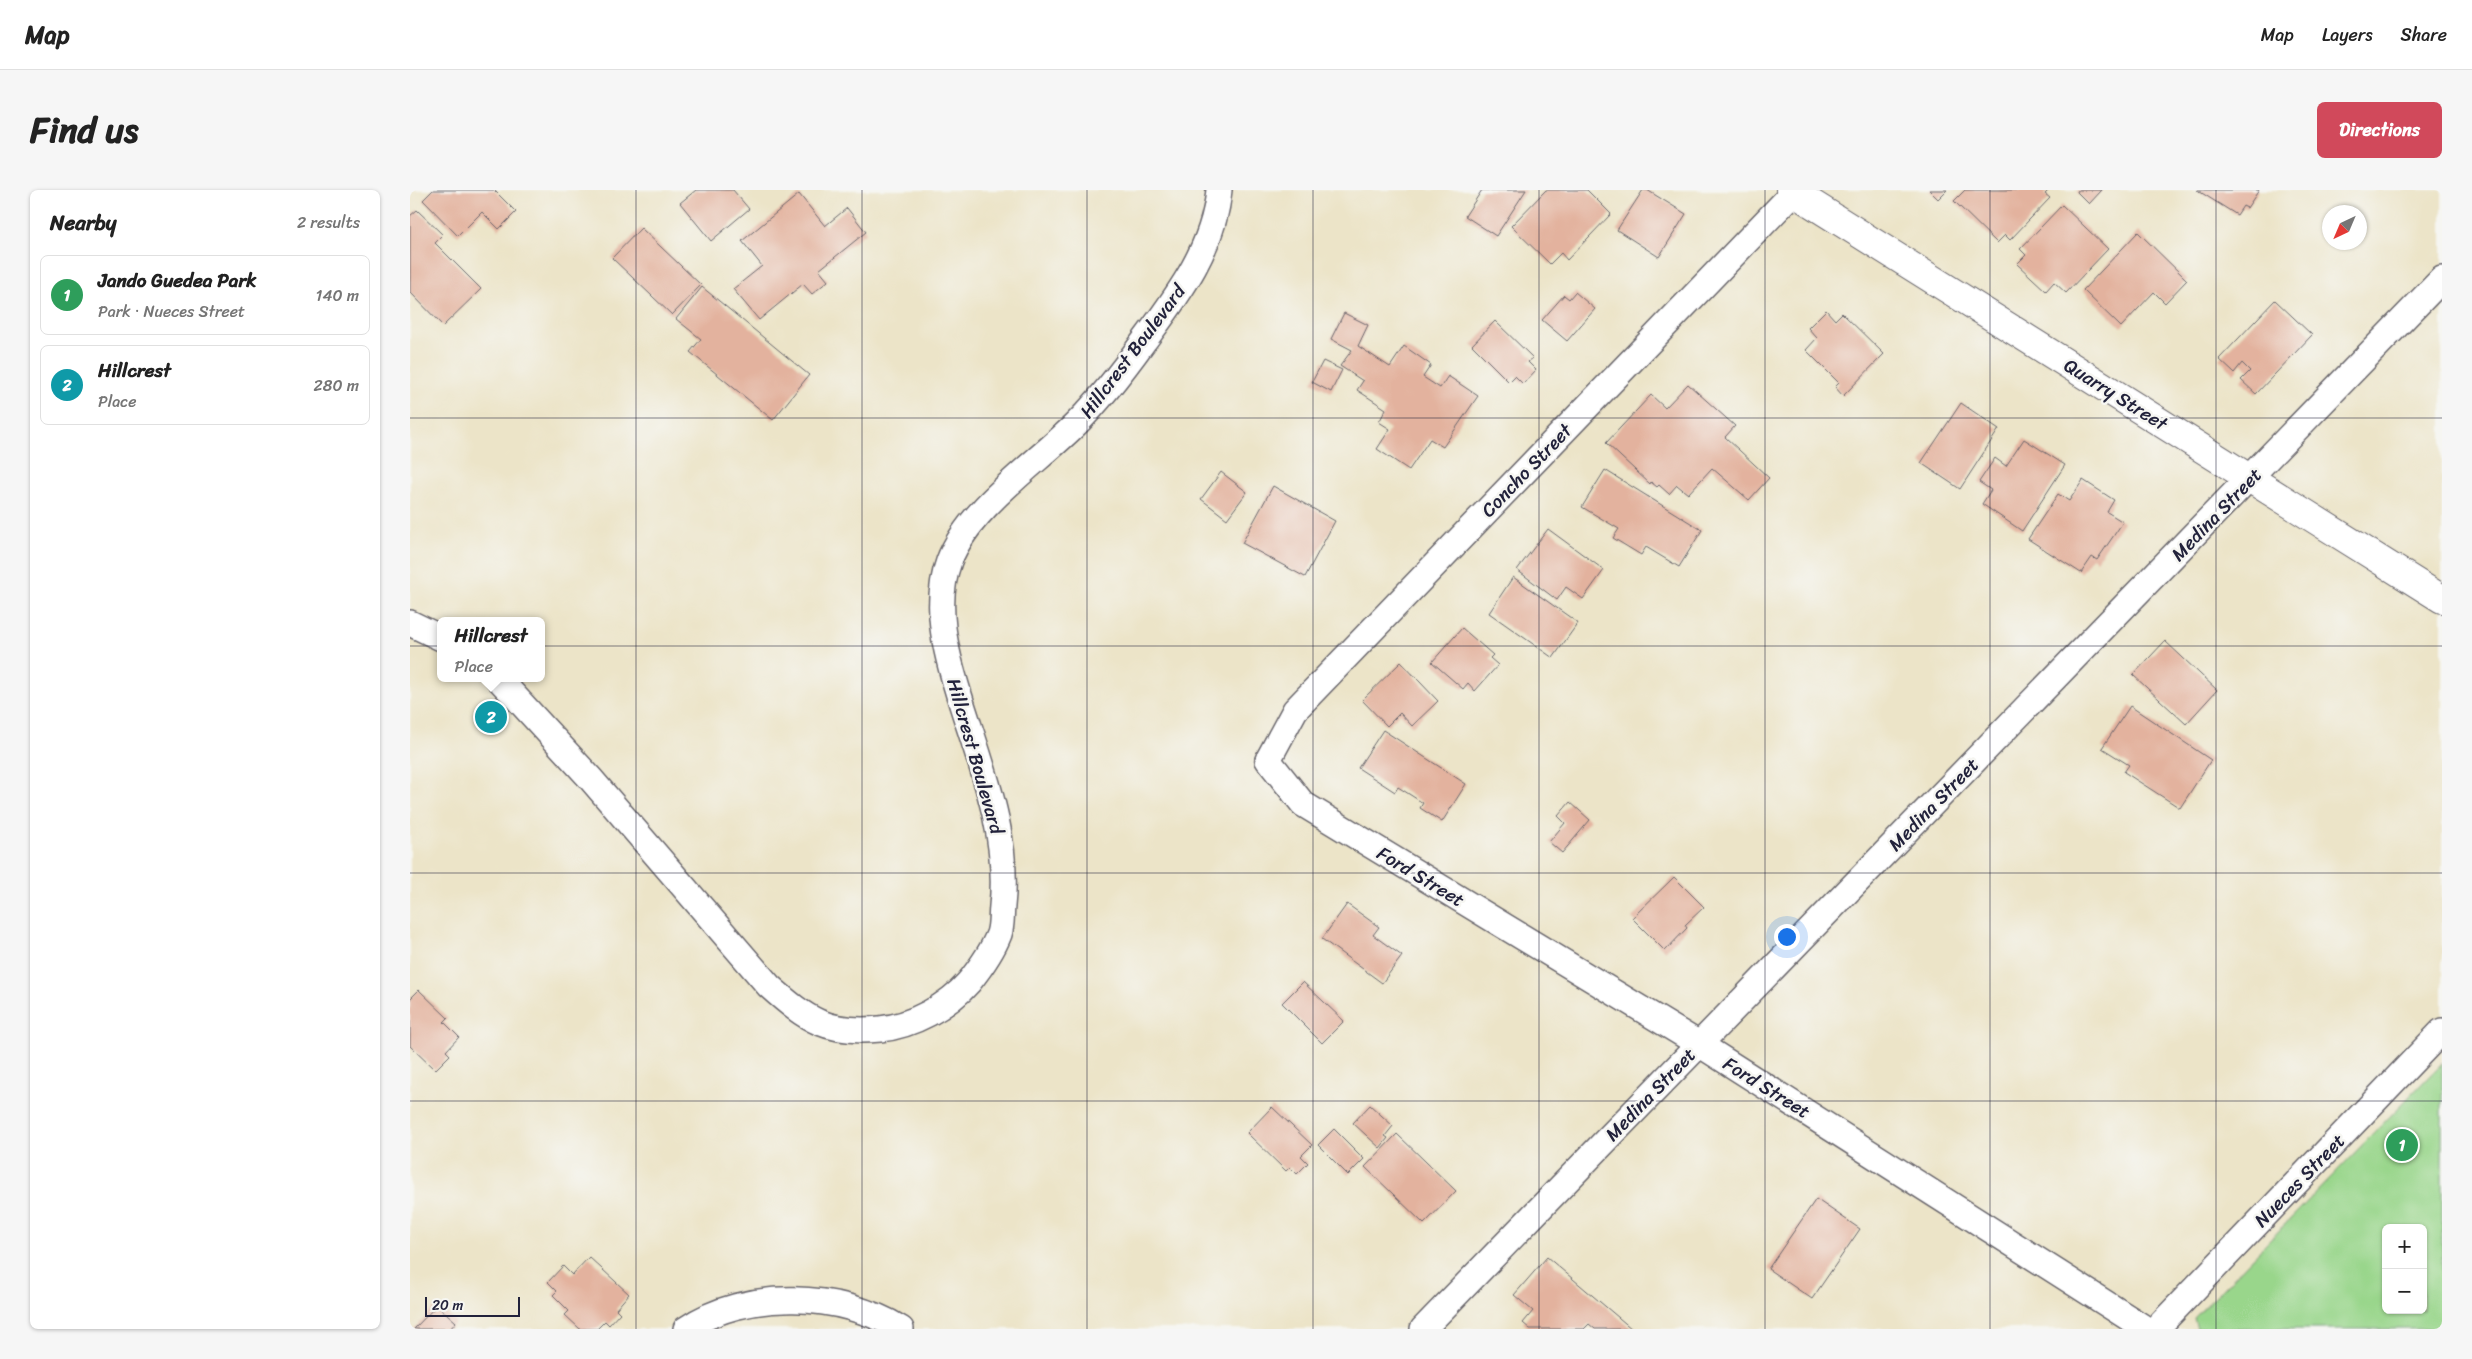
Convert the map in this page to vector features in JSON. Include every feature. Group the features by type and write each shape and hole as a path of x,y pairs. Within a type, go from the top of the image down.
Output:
{"street":[{"name":"Hillcrest Boulevard","path":"502,682 584,771 769,986 797,1012 824,1026 857,1032 892,1028 931,1012 960,992 983,966 1000,932 1004,887 1002,848 990,796 952,673 943,632 942,600 949,562 966,531 993,500 1076,424 1112,384 1163,315 1202,254 1217,211 1218,190"},
{"name":"Quarry Street","path":"1793,191 2442,599"},
{"name":"Concho Street","path":"1268,760 1295,710 1793,191"},
{"name":"Medina Street","path":"1423,1329 2251,479 2442,279"},
{"path":"410,623 437,636"},
{"name":"Ford Street","path":"1268,760 1303,804 1699,1044 2146,1329"},
{"name":"Nueces Street","path":"2156,1329 2442,1031"},
{"path":"686,1329 721,1312 771,1300 814,1300 858,1309 902,1329"}],"green space":[{"path":"2442,1063 2442,1329 2197,1329 2194,1318"}],"building":[{"path":"433,190 494,190 516,212 499,229 482,212 458,236 423,200"},
{"path":"696,190 733,190 749,209 711,241 680,203"},
{"path":"1482,190 1526,190 1496,236 1465,216"},
{"path":"1546,190 1587,190 1611,214 1567,260 1561,253 1550,264 1511,226"},
{"path":"1643,190 1647,190 1686,214 1659,257 1617,230"},
{"path":"1929,190 1947,190 1938,199"},
{"path":"1965,190 2049,190 2045,194 2050,198 2010,240 2005,235 1997,243 1954,201"},
{"path":"2078,190 2102,190 2089,204 2077,192"},
{"path":"2197,190 2259,190 2247,208 2243,206 2237,215"},
{"path":"799,194 825,226 847,208 866,232 819,270 828,281 812,294 803,284 759,320 733,289 762,266 742,241"},
{"path":"2062,205 2108,249 2066,293 2054,282 2046,291 2017,264 2026,255 2020,249"},
{"path":"417,210 443,235 435,243 481,289 443,326 410,292 410,216"},
{"path":"641,228 701,285 672,315 612,258"},
{"path":"2138,232 2187,280 2165,303 2154,292 2121,327 2083,290"},
{"path":"702,287 809,375 773,420 690,352 701,339 676,319"},
{"path":"1575,292 1595,309 1567,341 1542,320 1564,295 1569,299"},
{"path":"2275,300 2312,335 2256,394 2241,380 2250,371 2242,363 2234,373 2219,359"},
{"path":"1826,310 1835,320 1842,313 1884,354 1843,396 1835,387 1839,383 1806,350 1817,338 1808,328"},
{"path":"1344,313 1368,325 1358,346 1390,367 1404,346 1431,365 1423,377 1440,388 1448,376 1478,396 1443,447 1430,439 1409,470 1377,449 1390,429 1379,422 1386,409 1357,390 1363,381 1340,366 1352,350 1331,339"},
{"path":"1495,321 1533,358 1528,362 1536,370 1523,384 1515,376 1509,382 1472,345"},
{"path":"1323,361 1342,370 1331,392 1312,382"},
{"path":"1688,384 1735,426 1725,437 1769,478 1749,500 1712,468 1688,494 1677,485 1669,494 1659,485 1657,487 1651,482 1650,484 1606,443 1651,395 1665,408"},
{"path":"1961,403 1999,429 1960,489 1921,463"},
{"path":"2024,439 2065,465 2022,531 1982,504 1991,490 1979,482 1995,458 2006,466"},
{"path":"1605,470 1702,530 1679,567 1646,547 1641,555 1613,538 1619,529 1582,507"},
{"path":"1221,472 1247,492 1227,519 1201,499"},
{"path":"2083,480 2114,500 2107,512 2123,522 2097,560 2092,557 2081,573 2028,539 2058,494 2069,501"},
{"path":"1273,486 1335,521 1305,577 1242,543"},
{"path":"1548,529 1604,570 1583,599 1566,587 1557,600 1517,570"},
{"path":"1513,577 1578,623 1553,658 1489,613"},
{"path":"1462,628 1493,655 1490,658 1498,665 1475,691 1468,683 1463,689 1432,662"},
{"path":"2165,641 2217,690 2186,724 2133,675"},
{"path":"1401,662 1438,701 1412,726 1400,713 1387,726 1362,700"},
{"path":"2130,706 2211,760 2180,808 2124,772 2129,765 2102,748"},
{"path":"1383,730 1466,784 1442,822 1420,808 1423,803 1398,787 1395,792 1358,768"},
{"path":"1570,802 1590,820 1562,853 1549,842 1565,823 1558,816"},
{"path":"1674,877 1704,907 1685,925 1687,928 1665,951 1632,918"},
{"path":"1347,904 1379,927 1373,935 1402,956 1382,983 1322,939"},
{"path":"1303,982 1344,1021 1322,1043 1282,1003"},
{"path":"419,990 448,1018 444,1022 459,1037 446,1051 450,1055 435,1070 410,1046 410,999"},
{"path":"1370,1105 1393,1126 1385,1136 1388,1138 1380,1148 1353,1123"},
{"path":"1272,1107 1312,1145 1301,1156 1308,1163 1297,1174 1290,1167 1286,1171 1247,1133"},
{"path":"1334,1129 1364,1159 1348,1175 1318,1145"},
{"path":"1397,1134 1456,1191 1424,1224 1365,1167"},
{"path":"1816,1199 1860,1229 1812,1299 1768,1269"},
{"path":"589,1257 629,1294 616,1309 620,1313 609,1325 605,1321 597,1329 580,1329 565,1315 569,1311 553,1295 557,1291 548,1282 563,1266 572,1275"},
{"path":"1547,1257 1632,1329 1595,1329 1589,1324 1584,1329 1530,1329 1523,1323 1533,1311 1514,1295"},
{"path":"437,1305 456,1322 450,1329 414,1329"}],"place":[{"name":"Hillcrest","path":"491,717"},
{"name":"Jando Guedea Park","path":"2402,1145"}]}
